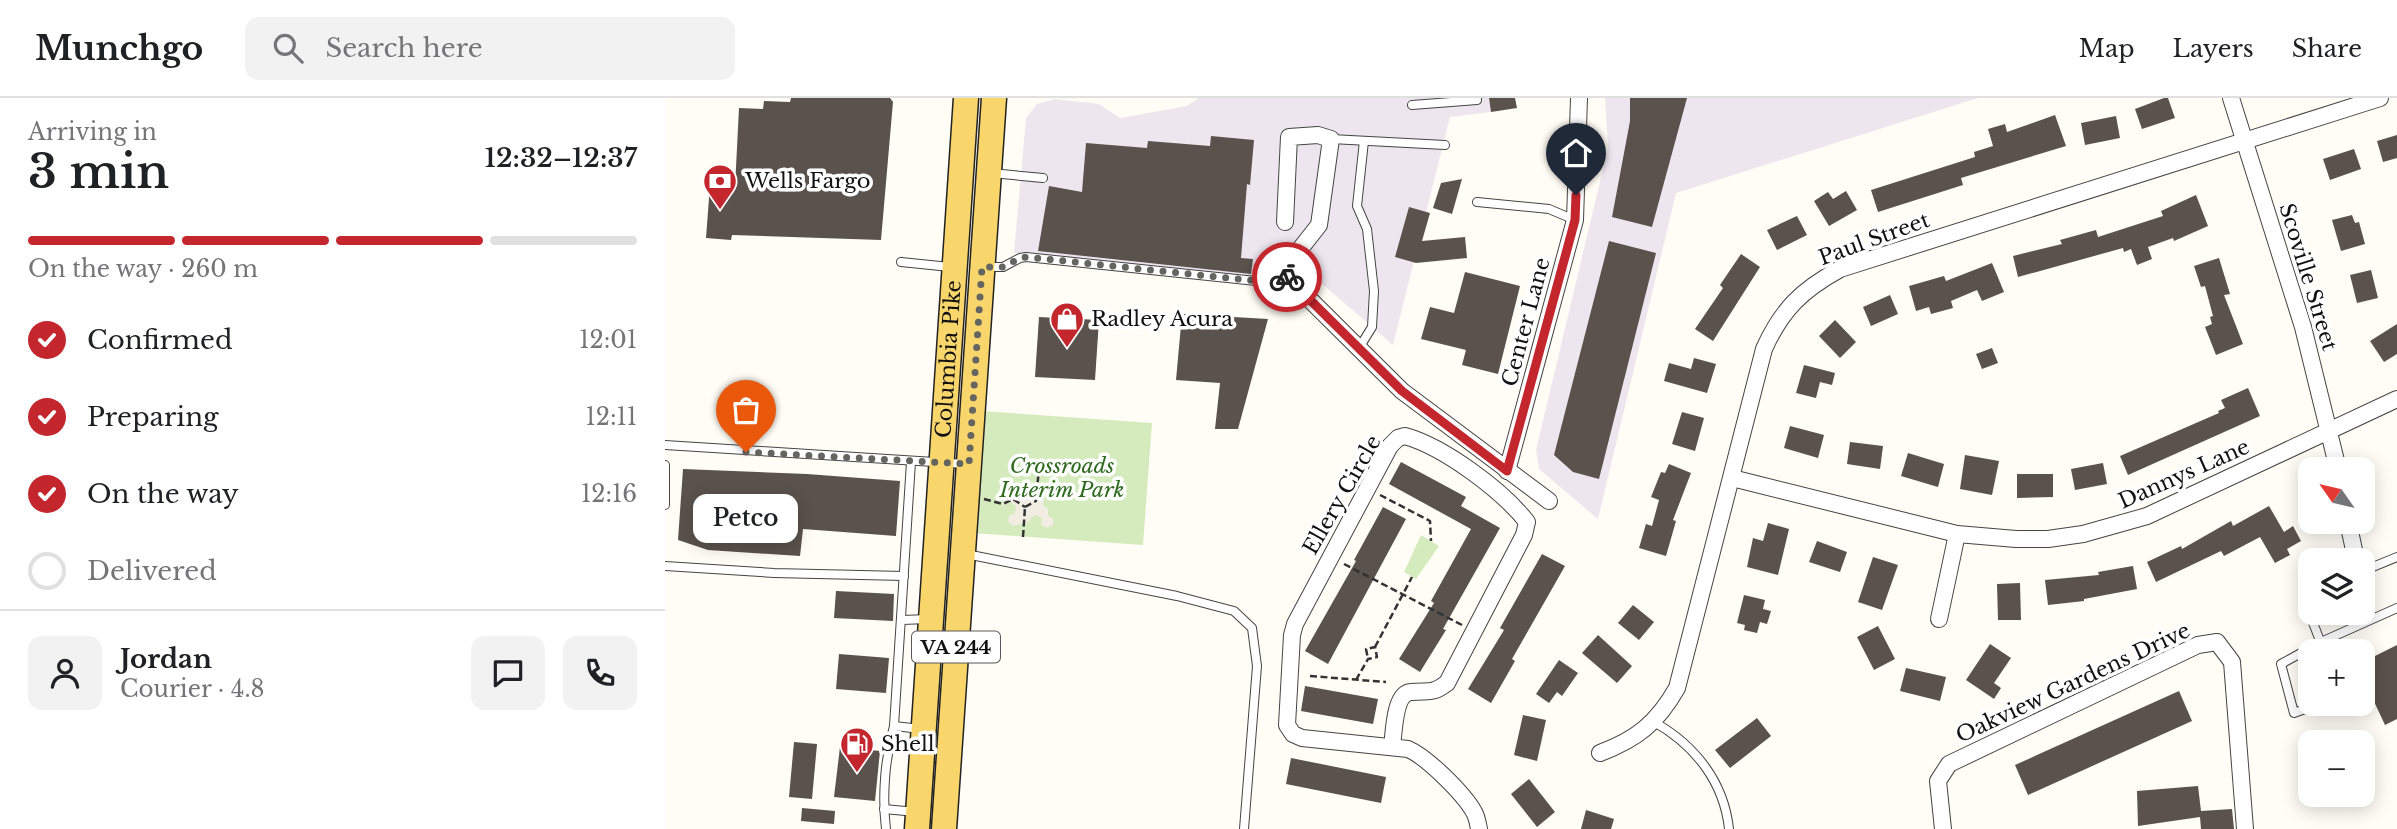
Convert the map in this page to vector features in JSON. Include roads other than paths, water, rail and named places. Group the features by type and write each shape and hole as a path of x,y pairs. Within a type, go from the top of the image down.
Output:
{"main road":[{"name":"Columbia Pike","path":"918,820 966,98"},
{"name":"Columbia Pike","path":"944,829 994,98"}],"street":[{"name":"Center Lane","path":"1507,471 1575,220 1579,98"},
{"name":"Scoville Street","path":"2231,98 2303,327 2336,457"},
{"name":"Paul Street","path":"1599,753 1637,736 1654,722 1681,677 1764,349 1773,329 1800,294 1840,269 2381,98"},
{"path":"1285,222 1289,137 1318,135 1331,139 1319,225 1282,272 1402,391 1549,502"},
{"name":"Dannys Lane","path":"1732,478 1958,534 2048,539 2115,527 2147,516 2397,399"},
{"name":"Ellery Circle","path":"1392,747 1402,695 1409,692 1435,692 1447,682 1524,535 1527,522 1472,470 1405,436 1398,438 1390,446 1295,624 1292,635 1287,725 1293,734 1302,738 1392,747 1408,748 1450,783 1475,813 1479,829"},
{"path":"1940,619 1958,534"},
{"name":"Oakview Gardens Drive","path":"1943,829 1938,781 1949,764 2198,645 2217,642 2232,662 2245,829"}],"lane":[{"path":"1412,105 1477,98"},
{"path":"1331,139 1445,145"},
{"path":"1359,348 1372,327 1374,291 1367,229 1357,206 1364,141"},
{"path":"988,173 1043,178"},
{"path":"1477,202 1549,209 1575,220"},
{"path":"982,267 1003,267 1026,257 1257,281 1273,273 1282,272"},
{"path":"901,262 954,268"},
{"path":"665,445 969,464"},
{"path":"885,829 884,809 890,741 894,726 911,462"},
{"path":"665,465 665,505"},
{"path":"963,554 975,554 1234,611 1252,628 1257,666 1244,829"},
{"path":"2375,566 2397,557"},
{"path":"665,566 774,573 904,576"},
{"path":"2337,639 2397,608"},
{"path":"901,620 932,619"},
{"path":"2298,657 2281,664 2294,713 2298,712"},
{"path":"1654,722 1669,730 1696,754 1711,773 1720,792 1729,829"},
{"path":"894,726 924,729"},
{"path":"884,809 918,820"}],"place":[{"name":"Wells Fargo","path":"720,211"},
{"name":"Radley Acura","path":"1067,349"},
{"name":"Petco","path":"746,452"},
{"name":"Shell","path":"857,774"}],"park label":[{"name":"Crossroads Interim Park","path":"1062,478"}]}
